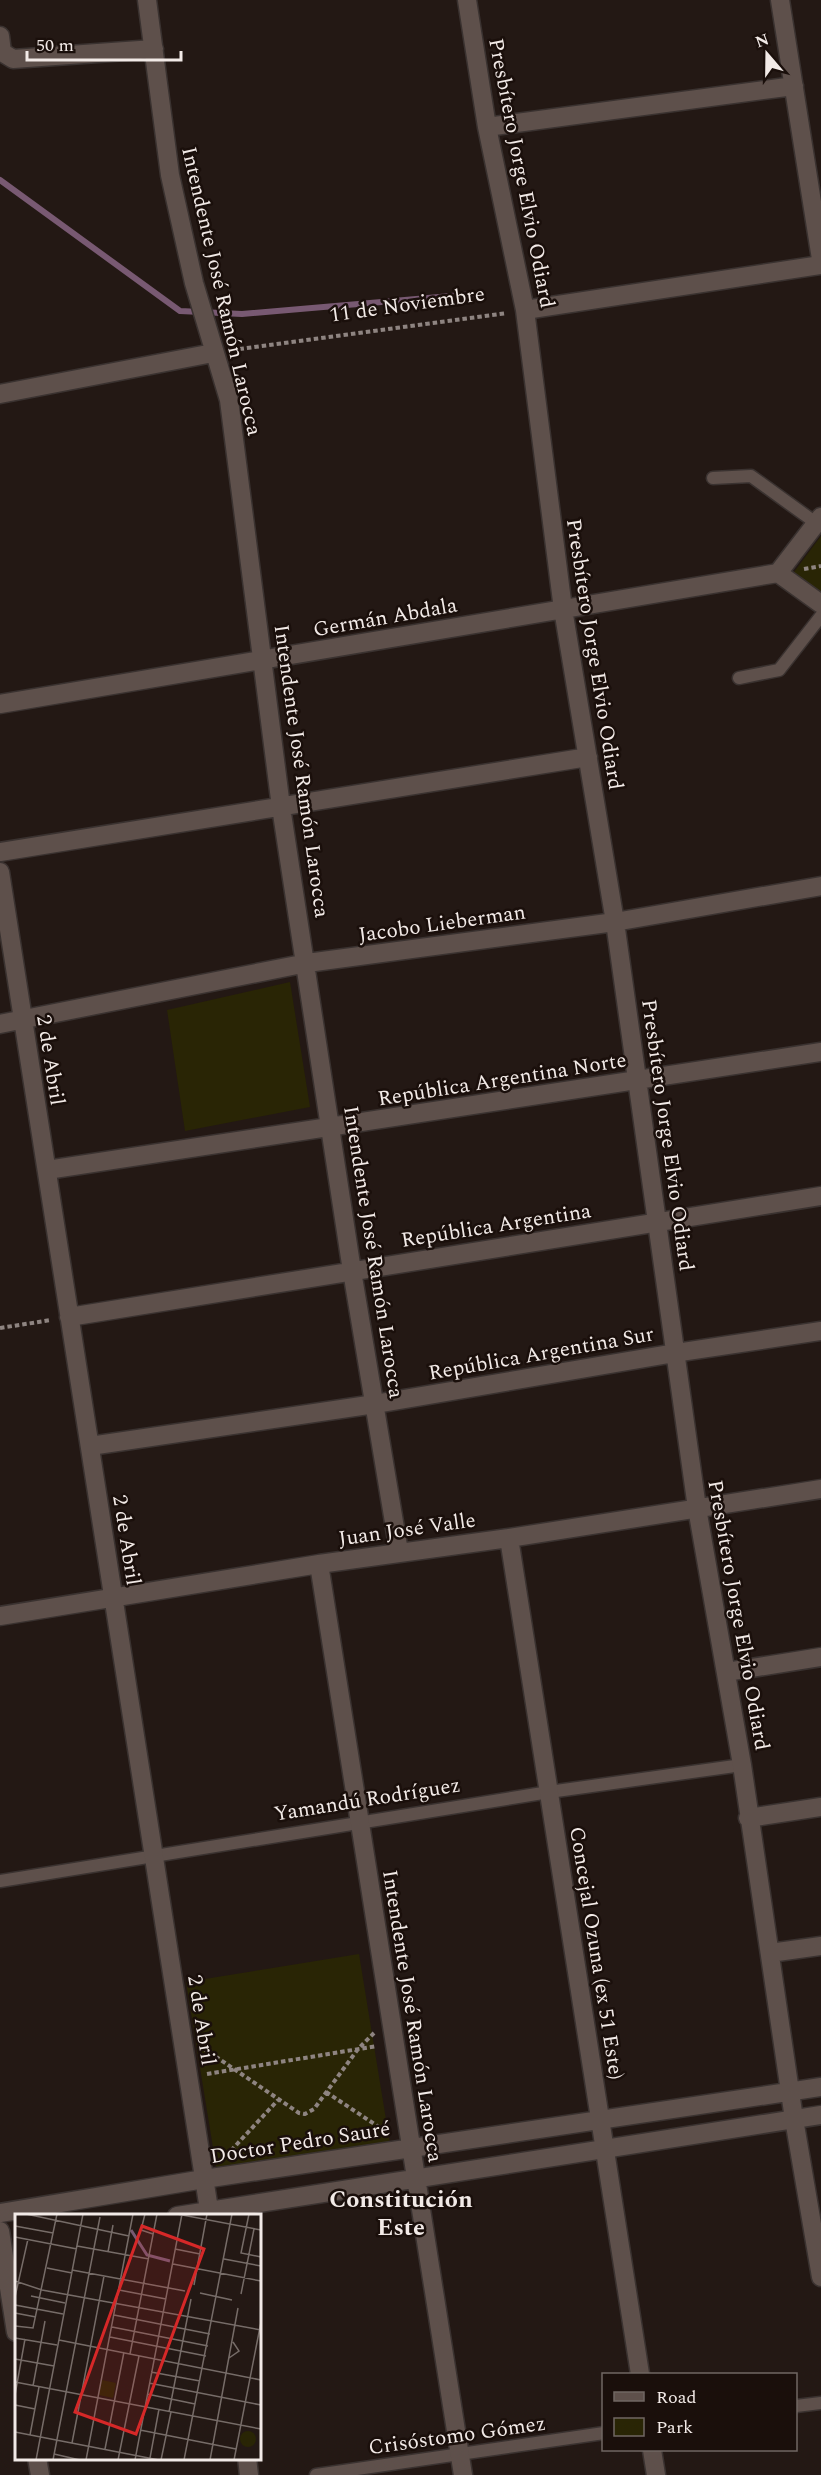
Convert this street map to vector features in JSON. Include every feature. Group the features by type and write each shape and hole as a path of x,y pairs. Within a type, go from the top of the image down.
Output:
{"street":[{"name":"Intendente José Ramón Larocca","path":"147,0 170,175 194,283 229,400 281,807 307,963 352,1271 399,1552"},
{"name":"Presbítero Jorge Elvio Odiard","path":"467,0 487,127 525,310 563,609 615,922 697,1508 742,1765 794,2119 821,2277"},
{"path":"780,0 821,259"},
{"path":"0,36 2,52 13,59 154,50"},
{"path":"487,127 794,86"},
{"path":"525,310 821,265"},
{"path":"0,394 213,352"},
{"path":"819,520 778,573 821,604"},
{"name":"Germán Abdala","path":"0,704 778,573"},
{"path":"0,852 588,757"},
{"name":"2 de Abril","path":"0,872 209,2213"},
{"name":"Jacobo Lieberman","path":"0,1024 307,963 615,922 821,886"},
{"name":"República Argentina Norte","path":"47,1170 821,1052"},
{"name":"República Argentina","path":"69,1317 821,1196"},
{"name":"República Argentina Sur","path":"90,1446 375,1404 675,1353 821,1331"},
{"name":"Juan José Valle","path":"0,1616 319,1564 509,1538 821,1489"},
{"name":"Concejal Ozuna (ex 51 Este)","path":"509,1538 640,2373"},
{"name":"Intendente José Ramón Larocca","path":"319,1564 464,2475"},
{"path":"726,1672 821,1657"},
{"path":"748,1818 821,1807"},
{"path":"770,1953 821,1946"},
{"name":"Doctor Pedro Sauré","path":"0,2213 204,2179 821,2087"},
{"path":"209,2213 416,2178 821,2115"},
{"path":"5,2239 15,2324"},
{"path":"652,2451 656,2475"},
{"path":"37,2460 40,2475"},
{"path":"247,2460 249,2475"}],"lane":[{"path":"713,478 751,476 819,520"},
{"path":"739,678 779,670 821,616"},
{"name":"Yamandú Rodríguez","path":"0,1881 549,1792 742,1765"},
{"path":"797,2406 821,2403"},
{"name":"Crisóstomo Gómez","path":"316,2475 602,2433"}],"path":[{"name":"11 de Noviembre","path":"213,352 525,310"},
{"path":"0,1328 69,1317"},
{"path":"181,2031 232,2070 299,2113 305,2114 314,2109 358,2049 391,2018"},
{"path":"188,2077 395,2043"},
{"path":"326,2092 412,2148"},
{"path":"204,2179 278,2100"}],"green space":[{"path":"821,536 821,592 794,572"},
{"path":"290,982 310,1107 185,1131 167,1010"},
{"path":"359,1954 390,2144 217,2172 186,1982"}],"waterway":[{"path":"0,180 180,311 242,314 474,294"}],"district":[{"name":"Constitución Este","path":"401,2213"}]}
